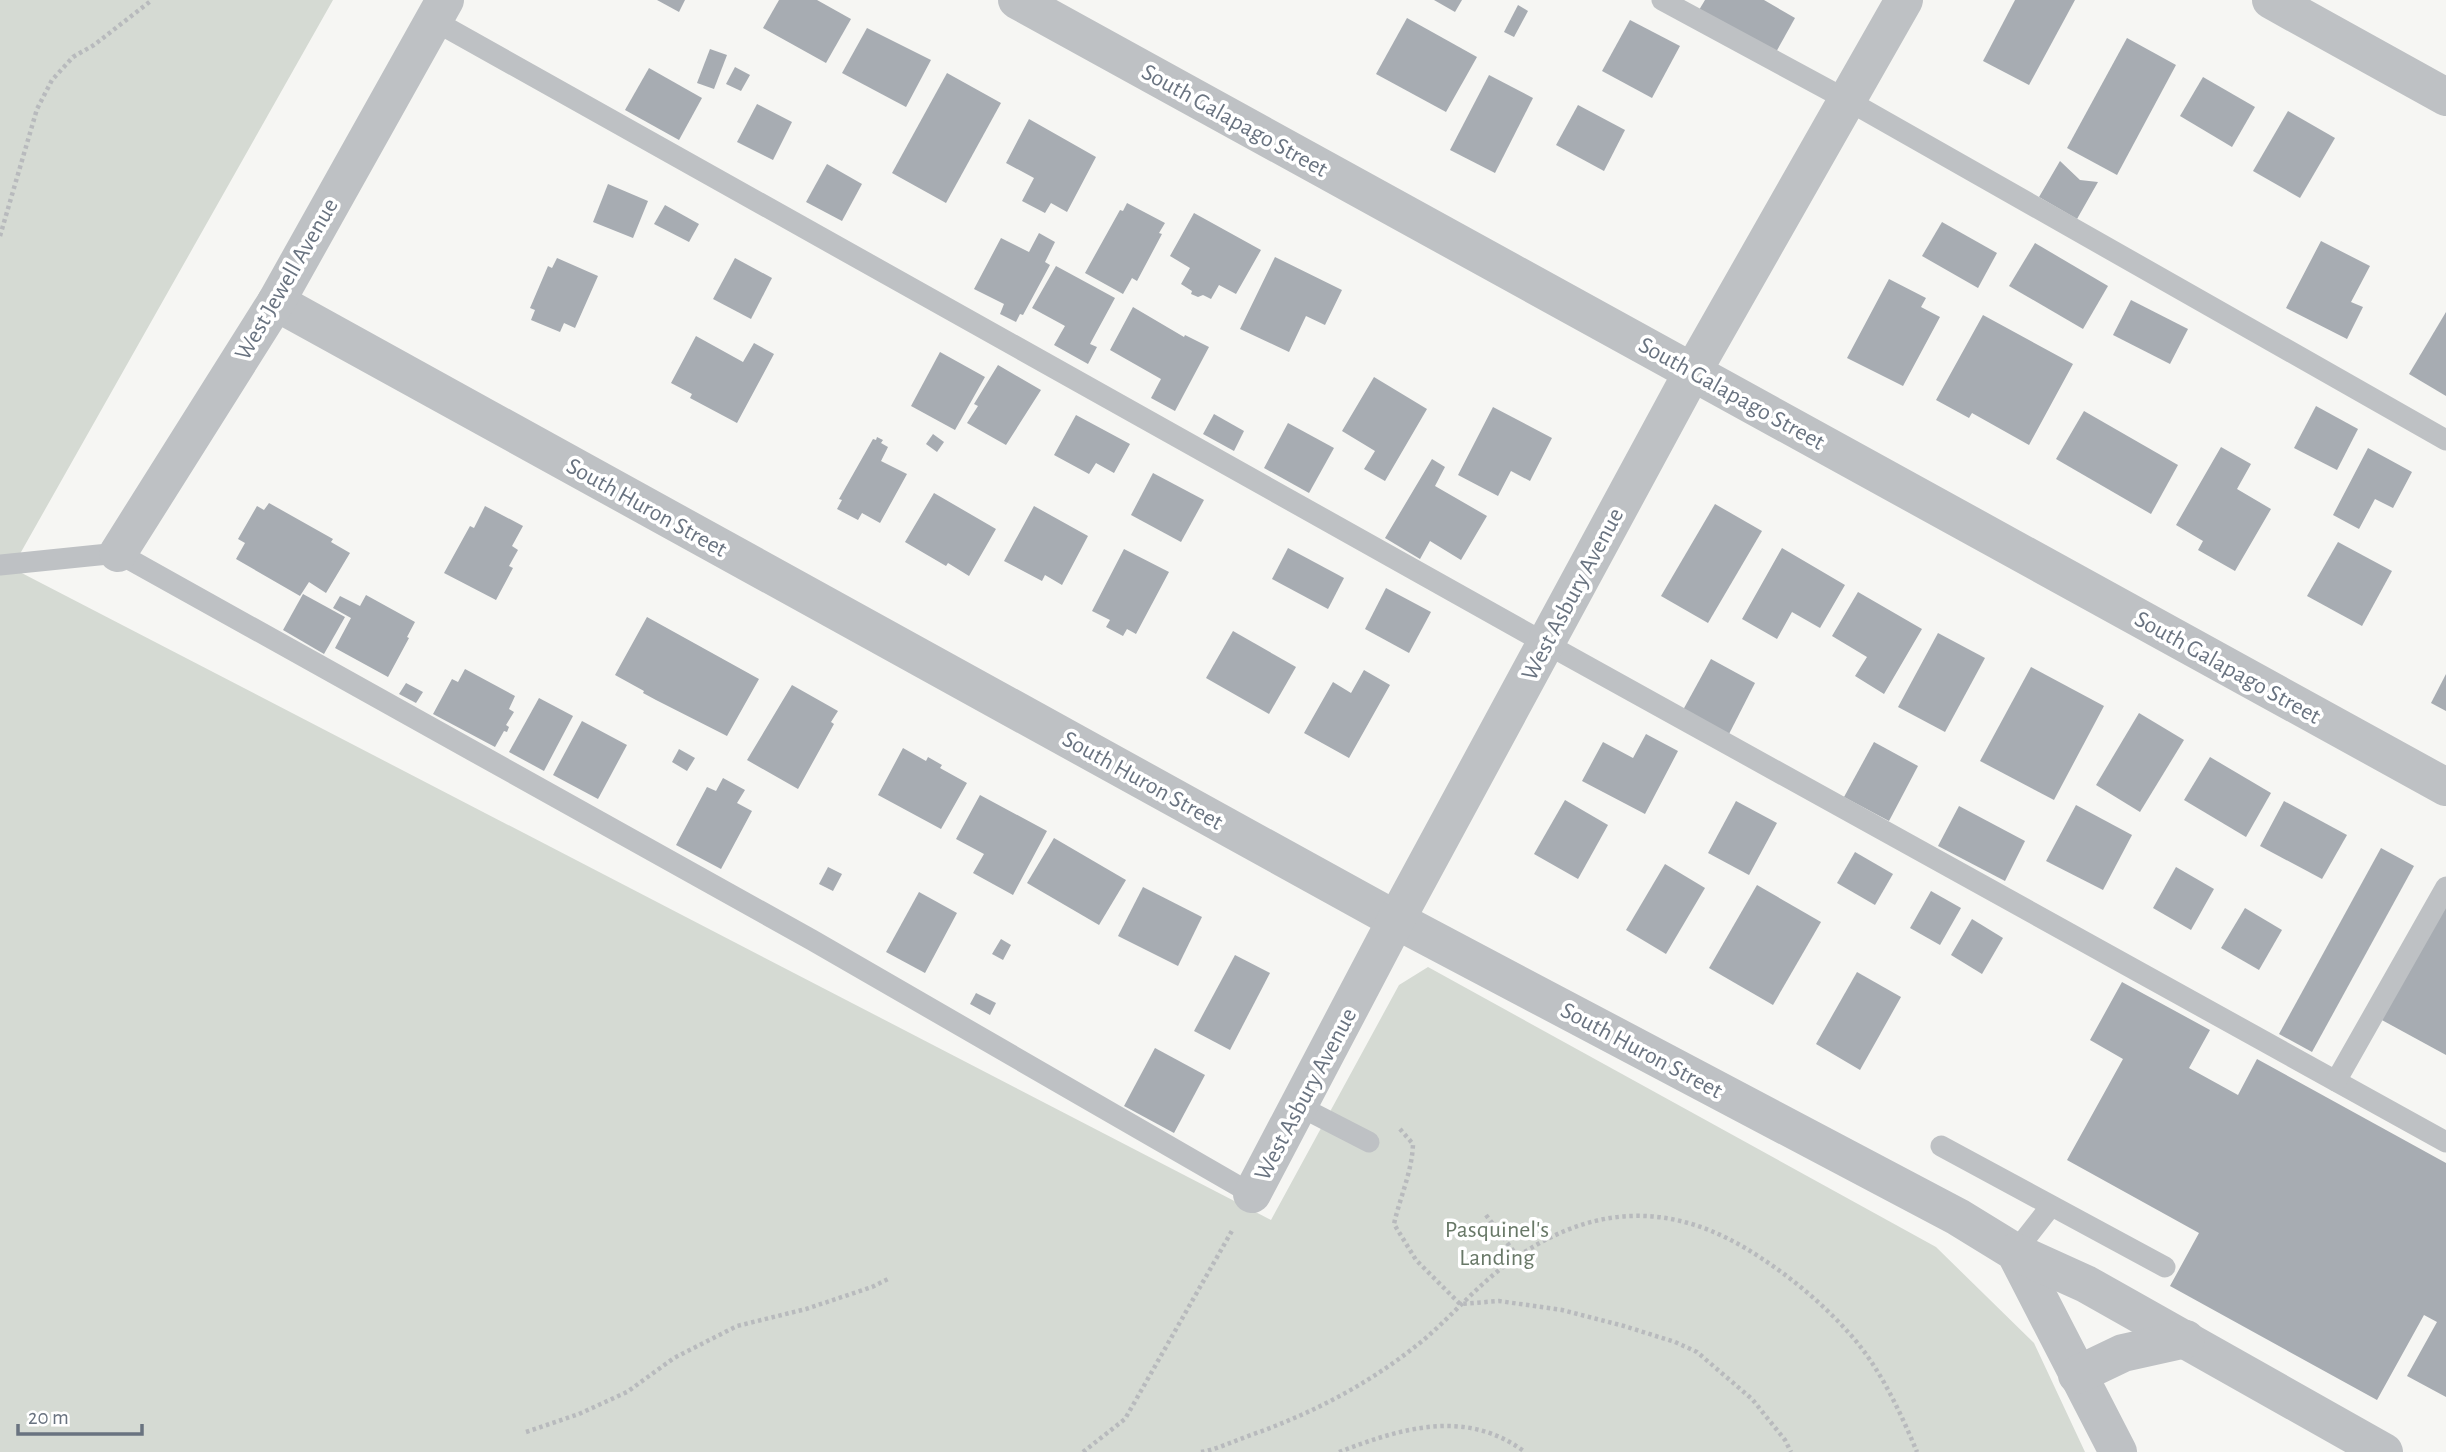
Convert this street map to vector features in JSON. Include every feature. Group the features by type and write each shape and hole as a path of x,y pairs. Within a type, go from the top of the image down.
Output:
{"street":[{"name":"South Galapago Street","path":"1017,0 2446,787"},
{"name":"West Asbury Avenue","path":"1252,1194 1396,920 1693,371 1904,0"},
{"path":"2271,0 2446,97"},
{"name":"West Jewell Avenue","path":"118,553 276,302 439,10"},
{"name":"South Huron Street","path":"276,302 1396,920 1958,1217 2015,1252 2086,1284 2384,1452"},
{"path":"2015,1252 2118,1452"},
{"path":"2077,1375 2123,1353 2186,1339"}],"lane":[{"path":"1662,0 1847,100 2446,440"},
{"path":"439,10 1545,643 2446,1142"},
{"path":"0,565 118,553 812,940 1252,1194"},
{"path":"2336,1081 2446,887"},
{"path":"1299,1106 1369,1142"},
{"path":"1941,1146 2165,1267"},
{"path":"2015,1252 2051,1206"}],"path":[{"path":"0,236 2,221 37,109 52,80 73,57 94,45 152,0"},
{"path":"1391,1122 1406,1134 1413,1144 1413,1166 1394,1224 1416,1260 1460,1304 1499,1301 1562,1310 1675,1342 1697,1352 1752,1399 1785,1440 1791,1452"},
{"path":"1083,1452 1125,1419 1252,1194"},
{"path":"1486,1215 1518,1257"},
{"path":"1205,1452 1298,1418 1378,1375 1424,1340 1460,1304 1518,1257 1546,1239 1585,1222 1618,1215 1663,1218 1698,1225 1737,1242 1775,1267 1850,1334 1878,1374 1917,1452"},
{"path":"526,1432 579,1415 627,1392 674,1358 737,1326 806,1309 872,1287 890,1278"},
{"path":"1339,1452 1374,1438 1423,1427 1468,1426 1494,1433 1525,1452"}],"green space":[{"name":"Pasquinel's Landing","path":"0,0 333,0 12,568 1271,1220 1399,985 1428,967 1936,1247 2034,1343 2085,1452 0,1452"}],"building":[{"path":"657,0 685,0 679,12"},
{"path":"779,0 817,0 851,19 826,63 763,28"},
{"path":"1434,0 1462,0 1455,12"},
{"path":"1705,0 1764,0 1795,18 1775,54 1699,10"},
{"path":"2015,0 2075,0 2029,85 1983,61"},
{"path":"1518,5 1528,11 1514,37 1504,32"},
{"path":"1407,18 1477,57 1446,112 1376,74"},
{"path":"1630,20 1680,46 1652,98 1602,71"},
{"path":"867,28 931,60 906,107 842,73"},
{"path":"2127,38 2176,65 2117,175 2067,148"},
{"path":"710,49 727,55 714,89 697,83"},
{"path":"735,67 750,75 741,91 726,84"},
{"path":"649,68 702,98 679,140 625,110"},
{"path":"947,73 1001,103 946,203 892,173"},
{"path":"1489,75 1533,98 1495,173 1450,150"},
{"path":"2203,77 2255,107 2232,147 2180,116"},
{"path":"757,104 792,122 773,160 737,142"},
{"path":"1578,105 1625,130 1604,171 1556,145"},
{"path":"2288,111 2335,138 2300,198 2253,171"},
{"path":"1029,119 1096,157 1067,212 1051,203 1045,213 1022,201 1034,178 1006,163"},
{"path":"2060,161 2080,180 2098,182 2077,219 2039,197"},
{"path":"827,164 862,184 842,221 806,202"},
{"path":"608,184 648,201 633,238 593,222"},
{"path":"1127,203 1165,223 1137,281 1132,278 1123,294 1085,273 1120,210 1123,211"},
{"path":"665,205 699,224 689,242 654,224"},
{"path":"1194,213 1261,250 1236,294 1219,285 1211,299 1203,295 1198,297 1181,284 1190,268 1170,256"},
{"path":"1942,222 1997,253 1978,288 1922,256"},
{"path":"1039,233 1055,242 1045,262 1050,265 1023,315 1020,314 1016,322 1000,314 1004,304 974,289 1001,238 1029,252"},
{"path":"2321,241 2370,266 2351,302 2363,307 2347,339 2286,308"},
{"path":"2035,243 2108,286 2083,329 2009,286"},
{"path":"1275,257 1342,290 1325,325 1306,316 1289,352 1240,329"},
{"path":"557,258 598,276 575,328 564,323 560,332 531,320 535,310 530,308 548,266 552,268"},
{"path":"735,258 772,278 751,319 713,299"},
{"path":"1056,266 1115,298 1090,344 1097,347 1088,364 1054,345 1065,326 1032,308"},
{"path":"1889,279 1926,298 1921,307 1940,317 1903,386 1847,358"},
{"path":"2131,300 2188,329 2170,364 2113,335"},
{"path":"1133,307 1184,337 1185,335 1209,347 1175,411 1151,398 1161,379 1110,350"},
{"path":"2446,312 2446,396 2409,374"},
{"path":"1983,315 2073,364 2029,445 1972,413 1969,418 1936,400"},
{"path":"696,336 743,362 754,343 774,354 737,423 690,398 692,394 671,383"},
{"path":"940,352 985,377 955,430 911,406"},
{"path":"998,365 1041,390 1006,445 967,423 978,406 974,404"},
{"path":"1374,377 1427,409 1385,481 1364,469 1375,451 1342,431"},
{"path":"2316,406 2358,429 2337,470 2294,448"},
{"path":"1493,407 1552,438 1530,481 1511,471 1498,496 1458,475"},
{"path":"2084,411 2178,465 2151,514 2056,459"},
{"path":"1214,414 1244,431 1234,451 1203,434"},
{"path":"1076,415 1130,444 1114,473 1096,463 1089,474 1054,455"},
{"path":"1288,423 1334,448 1309,493 1264,468"},
{"path":"933,434 944,442 937,452 926,444"},
{"path":"877,437 888,447 881,461 907,474 880,523 862,513 858,520 837,509 842,500 839,499 873,439 876,440"},
{"path":"2221,447 2251,464 2237,489 2271,509 2235,571 2198,550 2203,541 2176,525"},
{"path":"2368,448 2412,472 2393,508 2375,499 2359,529 2333,515"},
{"path":"1432,459 1445,467 1435,486 1487,516 1461,560 1430,541 1420,559 1385,538"},
{"path":"1153,473 1204,500 1181,542 1131,515"},
{"path":"934,493 996,529 969,576 905,542"},
{"path":"269,503 333,539 331,542 350,553 326,593 309,582 300,596 236,559 245,543 238,539 257,506 264,510"},
{"path":"1715,504 1762,531 1708,623 1661,596"},
{"path":"485,506 523,526 512,546 518,550 509,566 513,568 496,600 444,573 470,526 474,528"},
{"path":"1034,506 1088,536 1062,585 1045,575 1042,581 1004,561"},
{"path":"2338,542 2392,571 2362,626 2307,596"},
{"path":"1288,548 1344,578 1328,609 1272,579"},
{"path":"1782,548 1845,585 1820,628 1792,612 1777,639 1742,619"},
{"path":"1124,549 1169,572 1136,634 1127,629 1123,636 1106,627 1110,620 1092,611"},
{"path":"1386,588 1431,612 1409,653 1365,629"},
{"path":"1858,592 1922,629 1884,694 1855,676 1867,657 1832,636"},
{"path":"303,594 345,617 324,654 283,630"},
{"path":"366,595 415,622 388,677 335,648 351,618 333,608 340,596 360,606"},
{"path":"647,617 759,679 727,736 643,693 644,691 615,675"},
{"path":"1233,631 1296,667 1269,714 1206,678"},
{"path":"1938,633 1985,658 1945,732 1898,707"},
{"path":"1711,659 1755,683 1729,734 1683,710"},
{"path":"2031,667 2104,706 2054,800 1980,761"},
{"path":"465,669 515,696 509,709 514,712 506,725 509,727 495,747 433,714 452,679 458,682"},
{"path":"1364,670 1390,685 1349,758 1304,733 1333,682 1351,693"},
{"path":"2446,674 2446,711 2431,703"},
{"path":"406,683 423,692 416,703 399,694"},
{"path":"792,685 838,711 831,722 834,724 798,789 747,760"},
{"path":"539,698 573,716 544,771 509,752"},
{"path":"2139,713 2184,740 2140,812 2096,785"},
{"path":"582,721 627,745 598,799 553,775"},
{"path":"1646,734 1678,751 1645,814 1582,781 1603,742 1633,758"},
{"path":"1874,742 1918,766 1889,821 1844,797"},
{"path":"903,748 926,761 928,757 942,765 940,768 967,783 941,829 878,795"},
{"path":"679,749 695,758 687,771 672,762"},
{"path":"2210,757 2271,793 2246,837 2184,800"},
{"path":"723,778 745,790 737,803 752,811 721,869 676,845 707,787 716,791"},
{"path":"980,795 1047,831 1013,895 973,873 984,854 956,839"},
{"path":"1565,800 1608,825 1578,879 1534,854"},
{"path":"1736,801 1777,823 1749,875 1708,853"},
{"path":"2284,801 2347,835 2322,879 2260,846"},
{"path":"2076,805 2132,835 2103,890 2046,861"},
{"path":"1959,806 2025,841 2005,881 1938,846"},
{"path":"1054,838 1126,880 1099,925 1027,883"},
{"path":"2381,848 2414,866 2312,1052 2279,1034"},
{"path":"1855,852 1893,874 1875,905 1837,883"},
{"path":"1665,864 1705,888 1666,954 1626,930"},
{"path":"828,867 842,874 833,891 819,884"},
{"path":"2176,867 2214,889 2191,930 2153,908"},
{"path":"1757,885 1821,922 1773,1005 1709,968"},
{"path":"1143,887 1202,917 1178,966 1118,936"},
{"path":"1931,891 1961,908 1940,945 1910,928"},
{"path":"919,892 957,913 925,973 886,952"},
{"path":"2446,896 2446,1055 2380,1019"},
{"path":"2245,908 2282,930 2259,970 2221,948"},
{"path":"1972,919 2003,938 1982,974 1951,955"},
{"path":"1001,939 1011,945 1003,960 992,954"},
{"path":"1235,955 1270,973 1230,1050 1194,1031"},
{"path":"1857,972 1901,997 1860,1070 1816,1044"},
{"path":"2122,982 2210,1030 2189,1068 2238,1095 2257,1059 2446,1163 2446,1397 2407,1376 2437,1322 2424,1315 2377,1400 2170,1286 2199,1233 2067,1160 2123,1059 2090,1040"},
{"path":"976,993 996,1003 990,1015 970,1004"},
{"path":"1155,1048 1205,1075 1174,1133 1124,1106"}]}
